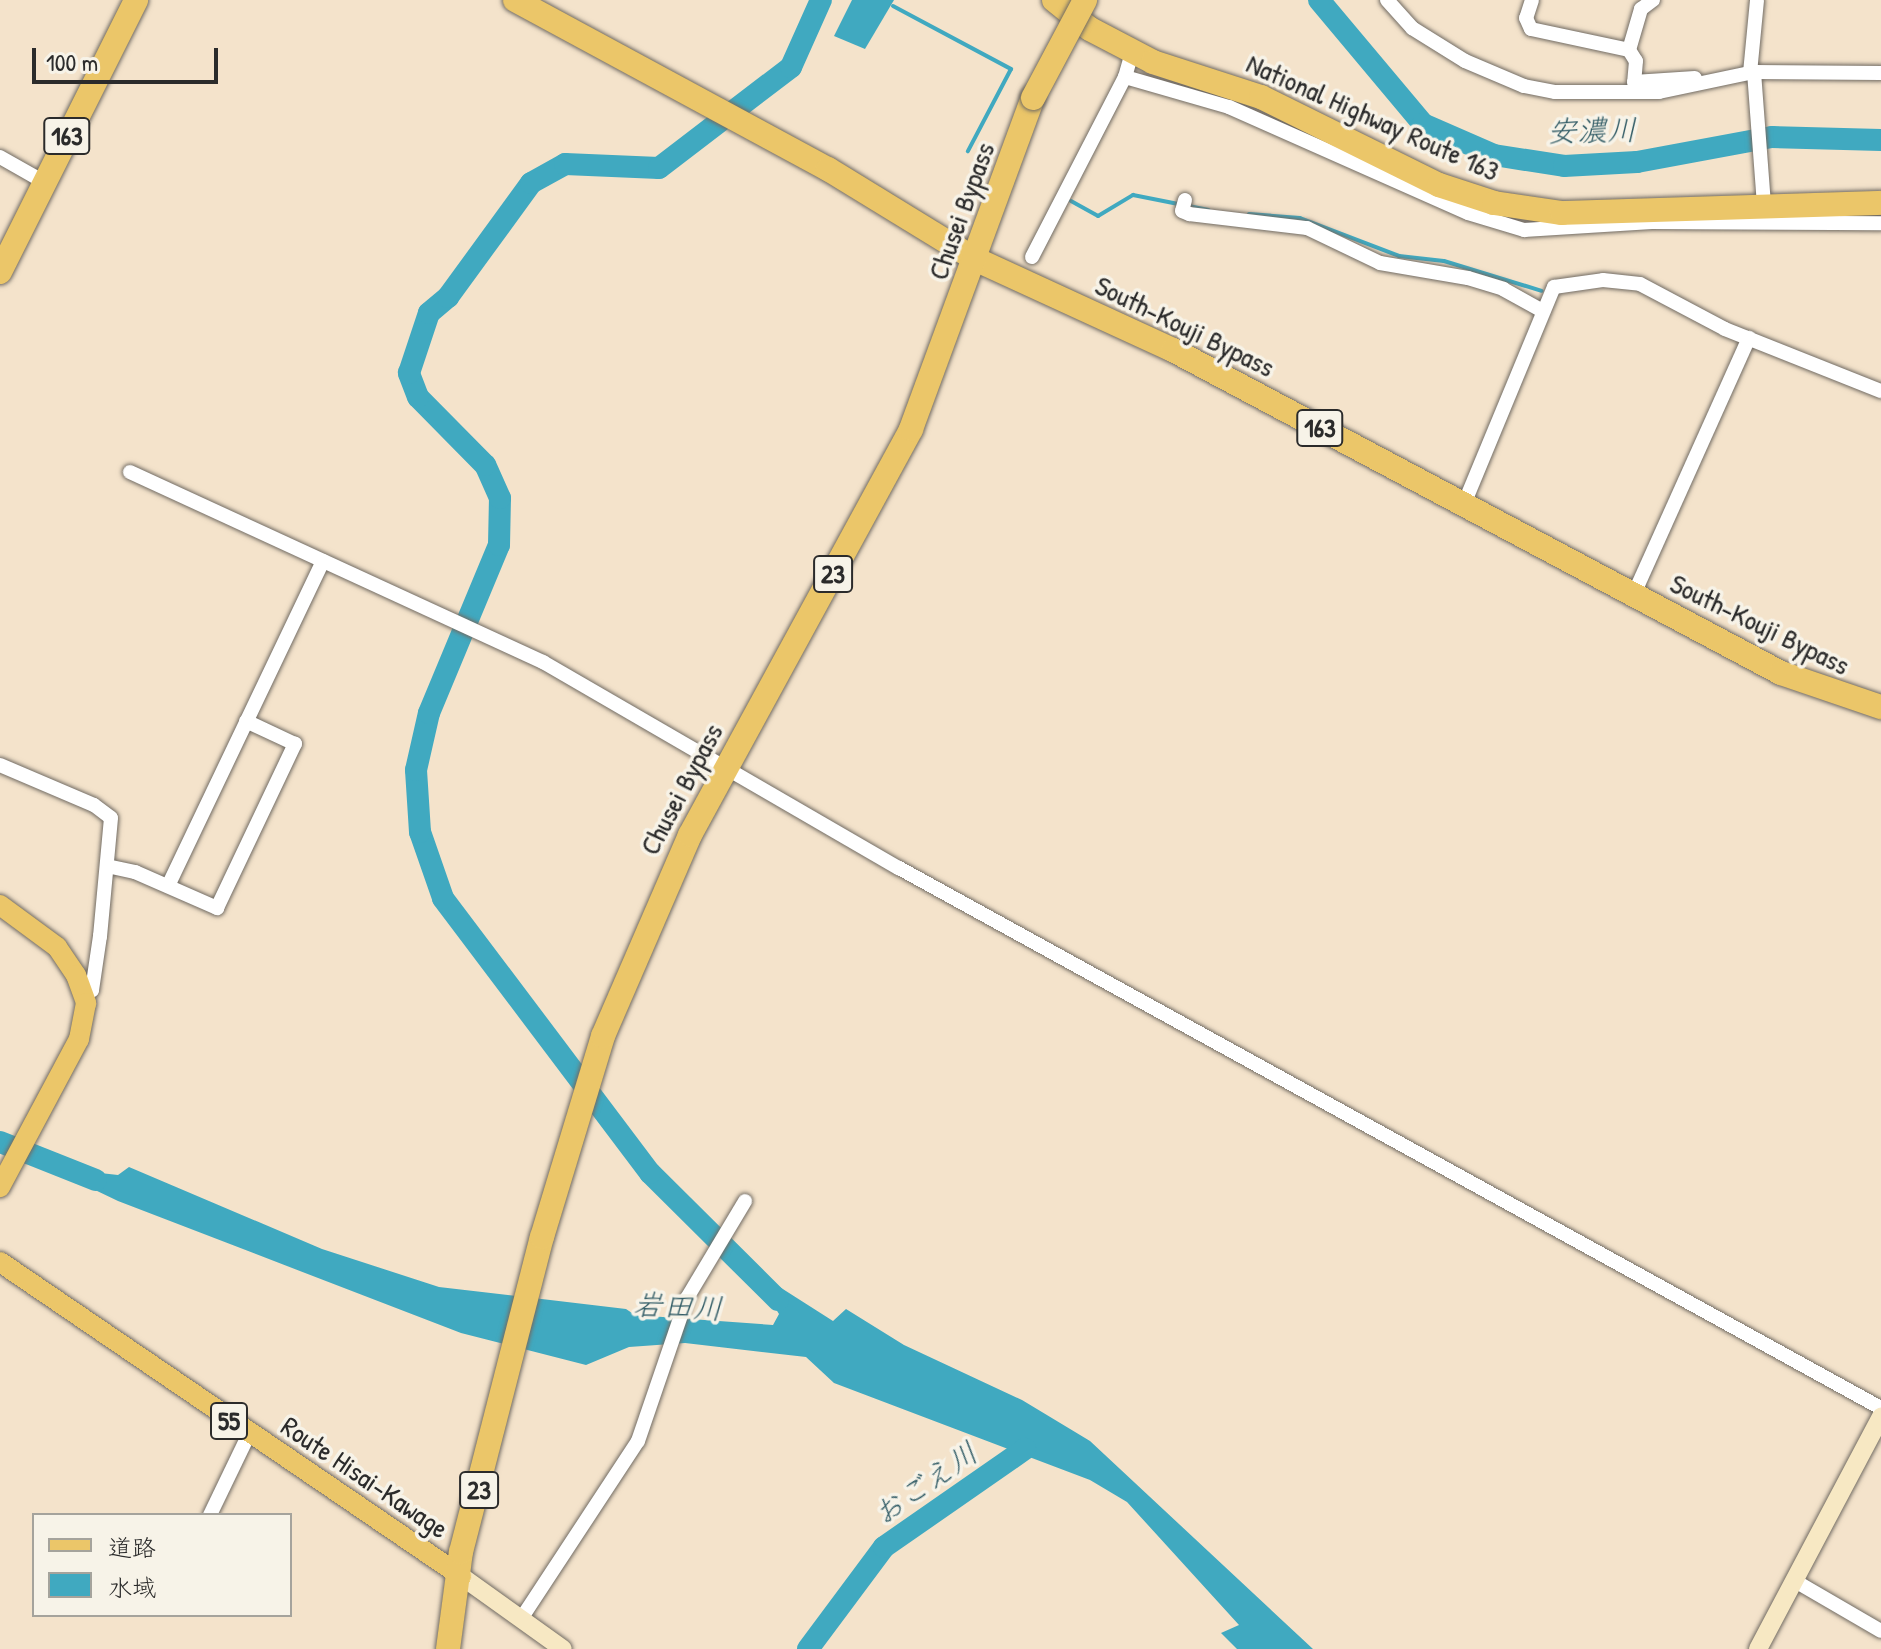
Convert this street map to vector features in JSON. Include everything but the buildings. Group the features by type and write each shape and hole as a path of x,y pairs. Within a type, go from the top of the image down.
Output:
{"highway":[{"name":"163","path":"0,272 136,0"},
{"name":"South-Kouji Bypass","path":"515,0 765,134 975,259 1173,350 1781,673 1881,707"},
{"name":"National Highway Route 163","path":"1054,0 1090,29 1132,52 1271,101 1439,185 1494,203 1562,213 1763,199 1881,203"},
{"name":"Chusei Bypass","path":"448,1649 461,1576 461,1552 542,1237 603,1036 642,936 724,769 911,429 1033,98 1085,0"}],"main road":[{"path":"0,905 57,947 84,996 79,1039 5,1180"},
{"name":"Route Hisai-Kawage","path":"0,1262 461,1576"}],"street":[{"path":"1387,0 1412,28 1445,50 1524,86 1616,95 1659,92 1727,76"},
{"path":"1532,0 1526,18 1531,29 1629,50 1636,61 1634,82 1753,74 1881,73"},
{"path":"1629,50 1641,9 1653,0"},
{"path":"1757,0 1753,74 1763,199"},
{"path":"1032,257 1125,77 1132,52"},
{"path":"1125,77 1229,107 1468,213 1524,230 1652,222 1881,223"},
{"path":"0,157 44,182"},
{"path":"1184,206 1307,228 1380,263 1468,278 1503,289 1541,310"},
{"path":"1464,504 1541,310 1554,287 1628,282 1665,293 1749,338 1881,391"},
{"path":"1633,596 1749,338"},
{"path":"130,472 543,662 724,769 1881,1408"},
{"path":"168,886 323,561"},
{"path":"107,866 168,886 217,908 295,744 246,721"},
{"path":"0,765 94,805 111,818 92,990 84,996"},
{"path":"521,1619 638,1441 685,1304 703,1266 745,1201"},
{"path":"1758,1649 1881,1417"},
{"path":"211,1513 249,1434"},
{"path":"461,1576 563,1649"},
{"path":"1795,1581 1881,1631"}],"water":[{"path":"852,0 894,0 865,49 834,36"},
{"path":"47,1167 118,1175 129,1167 322,1249 439,1287 626,1309 635,1315 773,1325 779,1314 750,1268 833,1321 846,1309 904,1345 1022,1400 1090,1441 1313,1649 1237,1649 1221,1633 1239,1625 1127,1502 1090,1480 834,1383 806,1357 685,1343 629,1347 586,1365 461,1333 118,1201"}],"waterway":[{"path":"778,1300 650,1173 443,898 420,832 416,770 429,713 499,545 500,498 485,465 418,397 409,373 429,313 448,297 531,183 565,164 659,168 791,67 821,0"},
{"name":"安濃川","path":"1319,0 1423,124 1494,155 1564,166 1637,162 1772,137 1881,140"},
{"path":"893,6 1011,69 968,151"},
{"path":"1071,201 1098,216 1133,195 1209,210"},
{"path":"1249,214 1300,218 1399,256 1444,261 1542,291"},
{"name":"岩田川","path":"0,1142 96,1180"},
{"name":"おごえ川","path":"808,1649 884,1547 1025,1449"}]}
